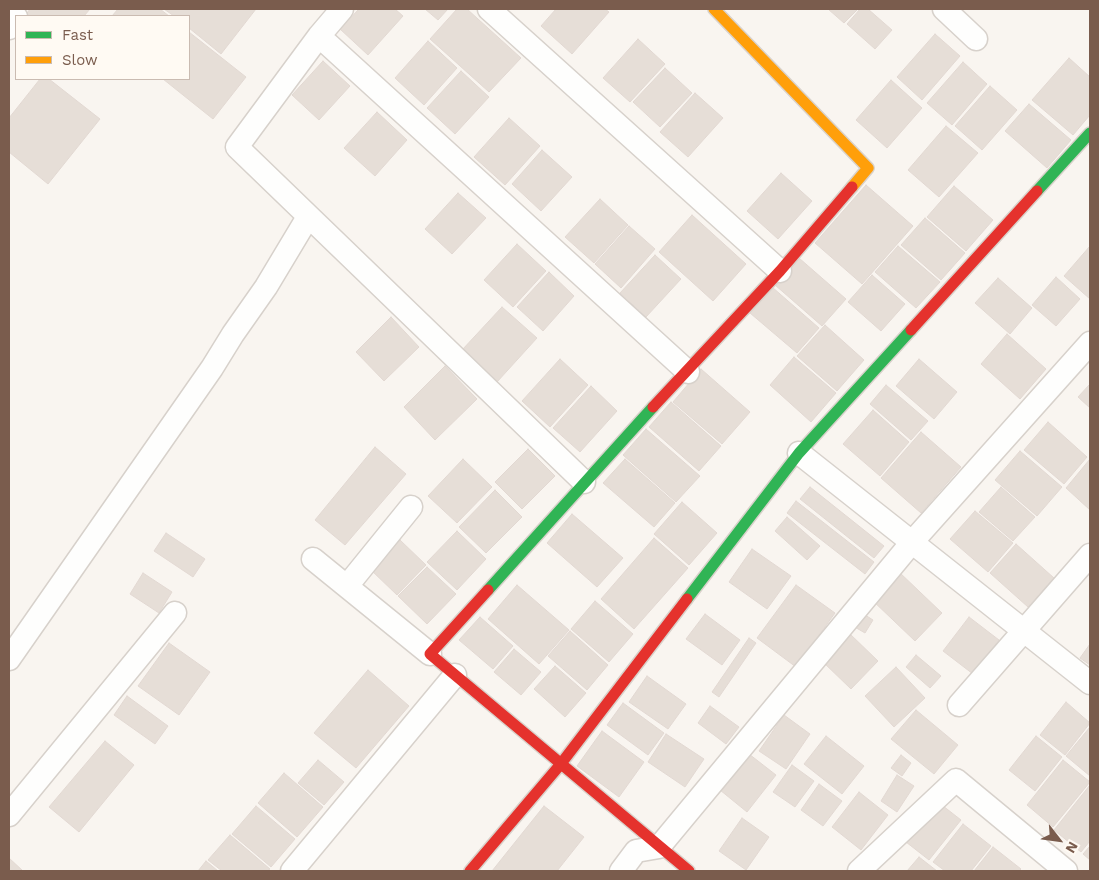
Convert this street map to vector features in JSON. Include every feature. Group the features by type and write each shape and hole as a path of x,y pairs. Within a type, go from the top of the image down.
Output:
{"street":[{"path":"342,9 319,36 237,147 584,482"},
{"path":"489,9 780,271"},
{"path":"944,9 976,39"},
{"path":"430,654 584,482 780,271 868,168 723,12"},
{"path":"319,36 688,372"},
{"path":"470,871 560,765 799,453 1090,133"},
{"path":"9,659 212,368 266,287 308,216"},
{"path":"621,871 636,851 659,847 913,541 1090,343"},
{"path":"799,453 913,541 1090,683"},
{"path":"347,586 411,508"},
{"path":"960,705 1090,555"},
{"path":"313,559 430,654 560,765 689,871"},
{"path":"9,815 175,613"},
{"path":"292,871 455,675"},
{"path":"859,871 956,780 1066,871"}],"building":[{"path":"30,9 90,9 85,15 26,15"},
{"path":"118,9 160,9 168,15 113,15"},
{"path":"164,9 256,9 221,54 190,29 190,15 173,15"},
{"path":"359,9 395,9 403,16 368,55 340,29"},
{"path":"425,9 448,9 438,20"},
{"path":"457,9 467,9 521,58 489,92 430,39"},
{"path":"556,9 605,9 609,12 572,54 541,26"},
{"path":"828,9 858,9 844,23"},
{"path":"860,9 868,9 892,30 875,49 847,24"},
{"path":"190,33 246,77 213,119 164,80 190,80"},
{"path":"935,34 960,56 922,100 897,77"},
{"path":"638,39 665,64 630,102 603,78"},
{"path":"428,41 457,68 424,105 395,78"},
{"path":"1069,58 1090,77 1090,115 1073,135 1032,100"},
{"path":"323,61 350,86 319,120 292,95"},
{"path":"963,62 987,84 952,125 927,103"},
{"path":"665,68 692,93 660,127 633,102"},
{"path":"461,71 489,97 455,134 427,108"},
{"path":"39,80 50,80 100,119 48,184 9,152 9,118"},
{"path":"891,80 922,108 887,148 856,120"},
{"path":"990,86 1017,110 982,150 955,126"},
{"path":"695,93 723,118 688,157 660,132"},
{"path":"1029,104 1071,140 1047,168 1005,131"},
{"path":"377,112 407,140 375,176 344,148"},
{"path":"509,118 540,146 505,185 474,157"},
{"path":"946,126 978,153 939,197 908,170"},
{"path":"542,150 572,177 541,211 512,184"},
{"path":"781,173 812,201 778,239 747,211"},
{"path":"866,185 913,226 862,284 815,243"},
{"path":"954,186 993,220 966,251 927,217"},
{"path":"458,193 486,218 452,254 425,229"},
{"path":"600,199 628,225 594,263 565,237"},
{"path":"692,215 746,264 713,301 659,252"},
{"path":"925,218 965,253 941,280 901,245"},
{"path":"629,226 655,249 621,288 595,264"},
{"path":"517,244 546,271 513,307 484,280"},
{"path":"898,246 940,282 916,308 875,272"},
{"path":"1090,246 1090,299 1064,276"},
{"path":"655,255 681,279 646,317 620,293"},
{"path":"799,258 846,299 822,326 775,285"},
{"path":"549,272 574,296 543,331 517,307"},
{"path":"872,275 905,304 881,331 848,302"},
{"path":"1056,277 1080,299 1056,326 1032,305"},
{"path":"998,278 1032,308 1010,334 975,303"},
{"path":"772,287 819,328 797,353 750,313"},
{"path":"502,307 537,338 497,382 462,350"},
{"path":"391,317 419,347 384,381 356,352"},
{"path":"825,325 864,360 837,391 797,356"},
{"path":"1007,334 1046,369 1020,399 981,364"},
{"path":"794,357 836,393 811,422 770,385"},
{"path":"560,359 588,385 550,427 522,401"},
{"path":"919,359 957,392 934,419 896,386"},
{"path":"445,366 477,399 435,440 404,407"},
{"path":"701,369 750,412 722,444 673,402"},
{"path":"1090,384 1090,408 1078,397"},
{"path":"886,385 928,421 911,440 870,404"},
{"path":"591,386 617,411 580,452 553,428"},
{"path":"671,402 721,446 699,471 649,427"},
{"path":"873,410 909,442 880,476 843,444"},
{"path":"1048,422 1087,457 1064,484 1024,450"},
{"path":"646,429 700,476 676,502 623,455"},
{"path":"921,432 961,467 921,513 881,478"},
{"path":"375,447 406,474 345,545 315,520"},
{"path":"528,449 555,476 522,509 495,482"},
{"path":"1020,451 1062,487 1037,516 995,480"},
{"path":"463,459 492,487 457,523 428,496"},
{"path":"625,459 675,503 654,527 603,483"},
{"path":"1090,459 1090,510 1066,488"},
{"path":"810,487 884,546 874,558 800,499"},
{"path":"1001,487 1035,517 1013,541 979,512"},
{"path":"495,490 522,517 486,553 459,527"},
{"path":"796,501 874,562 865,574 787,513"},
{"path":"682,502 717,533 689,565 654,534"},
{"path":"975,511 1013,543 988,572 950,539"},
{"path":"572,514 623,558 597,587 547,543"},
{"path":"787,517 820,546 807,560 775,531"},
{"path":"457,531 486,559 457,590 427,562"},
{"path":"166,533 205,559 193,577 154,551"},
{"path":"654,538 688,568 634,629 601,599"},
{"path":"400,540 426,565 397,595 371,570"},
{"path":"1016,544 1054,578 1028,607 990,573"},
{"path":"752,549 791,576 767,609 729,582"},
{"path":"427,567 456,594 427,624 398,596"},
{"path":"898,571 942,613 915,641 871,599"},
{"path":"143,573 172,592 159,613 130,594"},
{"path":"517,585 569,630 539,664 488,619"},
{"path":"796,585 835,613 796,667 757,638"},
{"path":"595,601 633,634 609,662 571,629"},
{"path":"862,613 873,620 865,633 853,626"},
{"path":"705,614 740,640 722,665 686,639"},
{"path":"480,617 513,646 493,669 459,640"},
{"path":"969,617 999,640 973,674 943,651"},
{"path":"570,631 608,665 587,690 548,656"},
{"path":"849,633 878,661 851,689 822,661"},
{"path":"749,638 756,643 719,697 712,692"},
{"path":"169,643 210,672 179,715 138,686"},
{"path":"1090,644 1090,665 1080,658"},
{"path":"514,649 541,672 521,695 494,672"},
{"path":"916,655 941,676 930,688 906,667"},
{"path":"555,666 586,693 565,717 534,689"},
{"path":"896,667 925,698 894,727 865,696"},
{"path":"368,670 409,706 356,768 314,733"},
{"path":"647,676 686,704 668,729 629,702"},
{"path":"127,696 168,726 155,744 114,715"},
{"path":"1066,702 1090,723 1065,755 1040,735"},
{"path":"623,703 664,733 648,755 607,725"},
{"path":"710,706 739,727 726,744 698,723"},
{"path":"916,710 958,745 934,774 891,739"},
{"path":"784,715 810,734 786,769 759,751"},
{"path":"1090,727 1090,776 1066,756"},
{"path":"602,731 644,762 619,797 577,766"},
{"path":"666,734 704,759 685,787 648,762"},
{"path":"826,736 864,766 842,794 804,764"},
{"path":"1036,736 1062,757 1035,791 1009,770"},
{"path":"105,741 134,765 79,832 49,807"},
{"path":"749,754 776,775 747,812 720,790"},
{"path":"901,755 911,763 902,776 891,768"},
{"path":"318,760 344,782 324,805 298,783"},
{"path":"1063,760 1090,782 1053,827 1027,805"},
{"path":"792,765 814,781 795,807 773,792"},
{"path":"284,773 323,807 297,837 258,803"},
{"path":"897,775 914,786 897,812 881,801"},
{"path":"819,784 842,801 823,826 801,810"},
{"path":"1090,785 1090,841 1081,852 1054,830"},
{"path":"859,792 888,815 861,850 832,827"},
{"path":"938,802 961,820 929,860 906,842"},
{"path":"256,806 295,839 271,867 232,834"},
{"path":"544,806 584,837 557,871 492,871"},
{"path":"742,818 769,837 746,870 719,851"},
{"path":"963,824 991,846 971,871 945,871 933,862"},
{"path":"230,835 270,869 267,871 222,871 208,860"},
{"path":"1090,846 1090,860 1083,854"},
{"path":"993,847 1021,869 1019,871 974,871"},
{"path":"919,857 937,871 907,871"},
{"path":"9,858 23,871 9,871"},
{"path":"206,861 218,871 198,871"}],"traffic: fast":[{"path":"1037,191 1090,133"},
{"path":"687,599 799,453 911,330"},
{"path":"488,590 653,407"}],"traffic: slow":[{"path":"714,9 868,168 852,187"}],"traffic: jam":[{"path":"653,407 780,271 852,187"},
{"path":"911,330 1037,191"},
{"path":"488,590 430,654 689,871"},
{"path":"470,871 560,765 687,599"}]}
